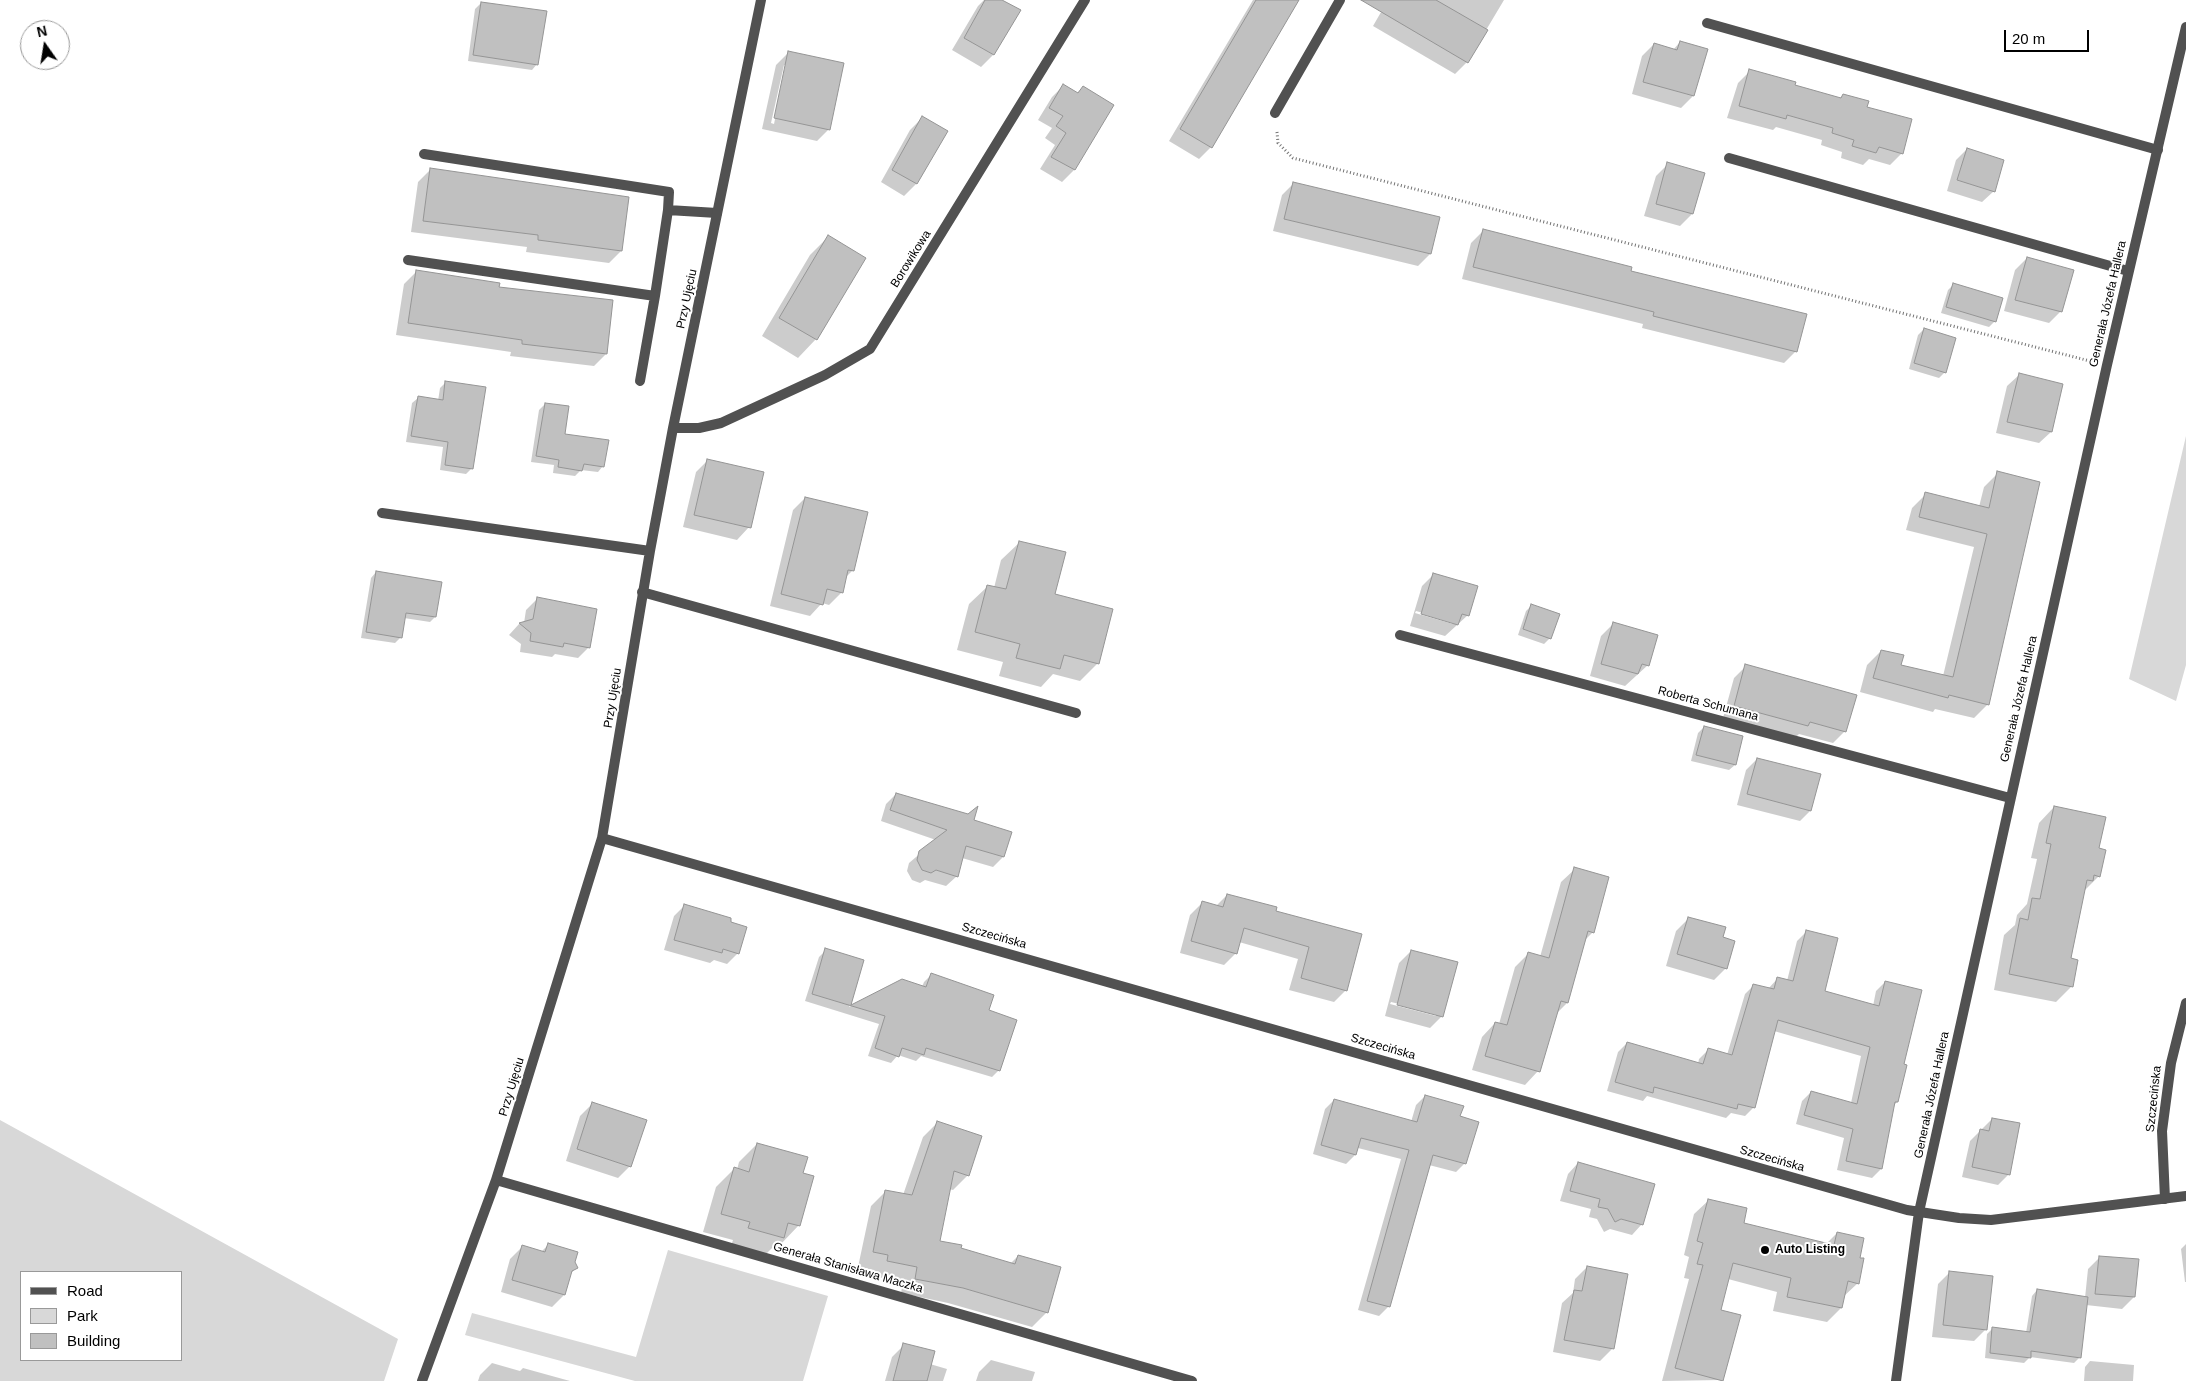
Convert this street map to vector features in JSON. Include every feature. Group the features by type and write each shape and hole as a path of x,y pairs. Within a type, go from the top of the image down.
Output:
{"street":[{"name":"Przy Ujęciu","path":"422,1381 496,1180 602,838 642,592 673,428 761,0"},
{"name":"Borowikowa","path":"673,428 698,428 721,423 825,375 870,349 1085,0"},
{"path":"1276,113 1340,0"},
{"path":"1707,24 2158,150"},
{"name":"Generała Józefa Hallera","path":"1896,1381 1919,1212 2128,271 2186,27"},
{"path":"424,154 669,192 656,296 640,381"},
{"path":"1729,158 2128,271"},
{"path":"668,210 717,212"},
{"path":"408,260 656,296"},
{"path":"382,513 650,551"},
{"path":"642,592 1076,714"},
{"name":"Roberta Schumana","path":"1400,635 2010,798"},
{"name":"Szczecińska","path":"602,838 1919,1212 1959,1218 1991,1220 2186,1196"},
{"name":"Szczecińska","path":"2165,1199 2162,1131 2170,1063 2186,1003"},
{"name":"Generała Stanisława Maczka","path":"496,1180 1192,1381"}],"path":[{"path":"1276,113 1278,143 1292,158 2107,365"}],"green space":[{"path":"2186,436 2186,665 2176,701 2129,679"},
{"path":"0,1120 398,1339 384,1381 0,1381"},
{"path":"668,1250 828,1296 803,1381 635,1381 465,1335 472,1313 636,1357"}],"building":[{"path":"985,0 1002,0 1021,10 994,55 964,38"},
{"path":"1256,0 1299,0 1212,148 1180,129"},
{"path":"1361,0 1436,0 1488,30 1468,63"},
{"path":"481,2 547,11 538,65 473,55"},
{"path":"1680,41 1708,49 1694,96 1643,82 1654,43 1677,50"},
{"path":"788,51 844,63 830,130 774,118"},
{"path":"1749,69 1796,82 1795,85 1841,98 1843,94 1869,101 1867,107 1912,119 1903,154 1879,147 1876,153 1852,146 1854,140 1832,133 1833,128 1787,115 1786,119 1739,106"},
{"path":"1063,84 1078,93 1083,86 1114,105 1075,170 1051,157 1066,133 1056,126 1063,116 1049,108"},
{"path":"922,116 948,131 917,184 892,170"},
{"path":"1967,148 2004,160 1995,192 1957,180"},
{"path":"1667,162 1705,173 1693,214 1656,204"},
{"path":"430,168 629,197 622,251 538,240 538,235 423,221"},
{"path":"1293,182 1440,217 1431,254 1284,219"},
{"path":"1483,229 1632,267 1631,271 1807,314 1797,352 1653,316 1654,312 1473,267"},
{"path":"828,235 866,258 817,340 779,318"},
{"path":"2027,257 2074,270 2062,312 2015,300"},
{"path":"416,270 500,283 499,287 613,300 607,354 522,344 522,340 408,323"},
{"path":"1953,283 2003,298 1996,322 1946,307"},
{"path":"1924,328 1956,338 1946,373 1914,363"},
{"path":"2019,373 2063,384 2052,432 2007,422"},
{"path":"445,381 486,387 473,469 445,465 448,442 411,436 418,396 443,400"},
{"path":"545,403 569,406 565,434 609,440 604,467 584,464 582,471 558,467 559,460 536,456"},
{"path":"707,459 764,472 751,528 694,515"},
{"path":"1997,471 2040,482 1989,705 1949,695 1948,698 1873,678 1881,650 1904,655 1901,665 1953,677 1987,534 1919,517 1925,492 1989,508"},
{"path":"805,497 868,512 854,571 848,570 843,593 827,589 823,605 781,594"},
{"path":"1019,541 1066,552 1055,594 1113,609 1099,664 1064,655 1060,669 1016,658 1020,644 975,632 987,585 1006,589"},
{"path":"376,571 442,582 436,617 406,613 402,638 366,632"},
{"path":"1433,573 1478,586 1469,616 1462,614 1458,625 1421,614"},
{"path":"537,597 597,609 590,648 564,643 563,647 530,641 531,633 519,623 533,619"},
{"path":"1531,604 1560,614 1551,639 1523,629"},
{"path":"1613,622 1658,635 1649,666 1642,664 1638,674 1601,664"},
{"path":"1745,664 1857,695 1846,732 1810,722 1808,726 1734,706"},
{"path":"1704,726 1743,736 1736,765 1696,755"},
{"path":"1757,758 1821,774 1811,811 1747,794"},
{"path":"896,793 968,814 978,806 974,820 1012,832 1004,857 966,846 958,877 936,870 931,873 922,870 917,860 919,851 947,830 890,810"},
{"path":"2054,806 2106,817 2099,848 2106,850 2100,877 2094,875 2093,881 2087,880 2071,958 2078,960 2073,987 2009,974 2020,918 2028,920 2032,898 2040,899 2051,844 2046,843"},
{"path":"1574,867 1609,877 1594,933 1588,931 1568,1003 1561,1001 1540,1072 1485,1056 1495,1022 1507,1025 1528,952 1549,958"},
{"path":"1227,894 1277,907 1276,911 1362,934 1347,991 1301,978 1309,947 1244,928 1237,954 1191,941 1202,901 1223,907"},
{"path":"684,904 731,918 731,922 747,927 739,954 723,949 722,953 674,940"},
{"path":"1688,917 1726,927 1723,937 1735,941 1727,969 1677,954"},
{"path":"1806,930 1838,938 1825,991 1879,1006 1885,981 1922,990 1904,1064 1907,1065 1898,1102 1895,1102 1882,1169 1846,1161 1853,1129 1804,1115 1811,1091 1857,1104 1870,1047 1778,1020 1755,1108 1738,1104 1737,1109 1654,1087 1653,1093 1615,1082 1627,1042 1703,1064 1708,1048 1732,1055 1753,984 1774,989 1777,977 1793,981"},
{"path":"825,948 864,960 851,1005 902,979 926,987 931,973 994,995 989,1010 1017,1020 1000,1071 926,1048 924,1055 902,1048 899,1057 875,1048 885,1016 812,994"},
{"path":"1411,950 1458,962 1443,1017 1397,1005"},
{"path":"1425,1095 1464,1106 1460,1116 1479,1122 1466,1164 1433,1155 1390,1307 1367,1301 1409,1150 1361,1138 1356,1155 1321,1145 1334,1099 1417,1122"},
{"path":"592,1102 647,1120 631,1167 577,1149"},
{"path":"1992,1118 2020,1123 2010,1175 1972,1167 1980,1129 1989,1131"},
{"path":"937,1121 982,1136 969,1176 954,1171 940,1241 962,1245 961,1248 1015,1264 1018,1255 1061,1267 1048,1313 963,1288 915,1279 917,1267 887,1261 888,1255 873,1252 885,1190 912,1195"},
{"path":"757,1143 808,1157 803,1173 814,1176 800,1226 788,1223 784,1238 748,1228 750,1222 721,1214 734,1167 749,1172"},
{"path":"1578,1162 1655,1184 1643,1225 1621,1219 1615,1222 1608,1209 1598,1207 1600,1199 1570,1191"},
{"path":"1708,1199 1747,1208 1744,1223 1834,1245 1837,1232 1864,1238 1860,1258 1864,1258 1859,1284 1848,1281 1842,1308 1787,1297 1791,1278 1733,1263 1721,1310 1741,1315 1723,1381 1675,1368 1703,1265 1697,1264 1703,1243 1697,1241"},
{"path":"548,1243 578,1252 575,1262 578,1268 572,1271 565,1295 512,1280 522,1245 545,1252"},
{"path":"2099,1256 2139,1259 2135,1297 2095,1294"},
{"path":"1587,1266 1628,1274 1614,1349 1564,1340 1574,1290 1582,1291"},
{"path":"1949,1271 1993,1276 1987,1330 1943,1325"},
{"path":"2037,1289 2088,1297 2081,1358 2031,1351 2031,1358 1990,1353 1992,1327 2030,1332"},
{"path":"903,1343 935,1351 927,1381 893,1381"}],"place":[{"name":"Auto Listing","path":"1765,1250"}]}
